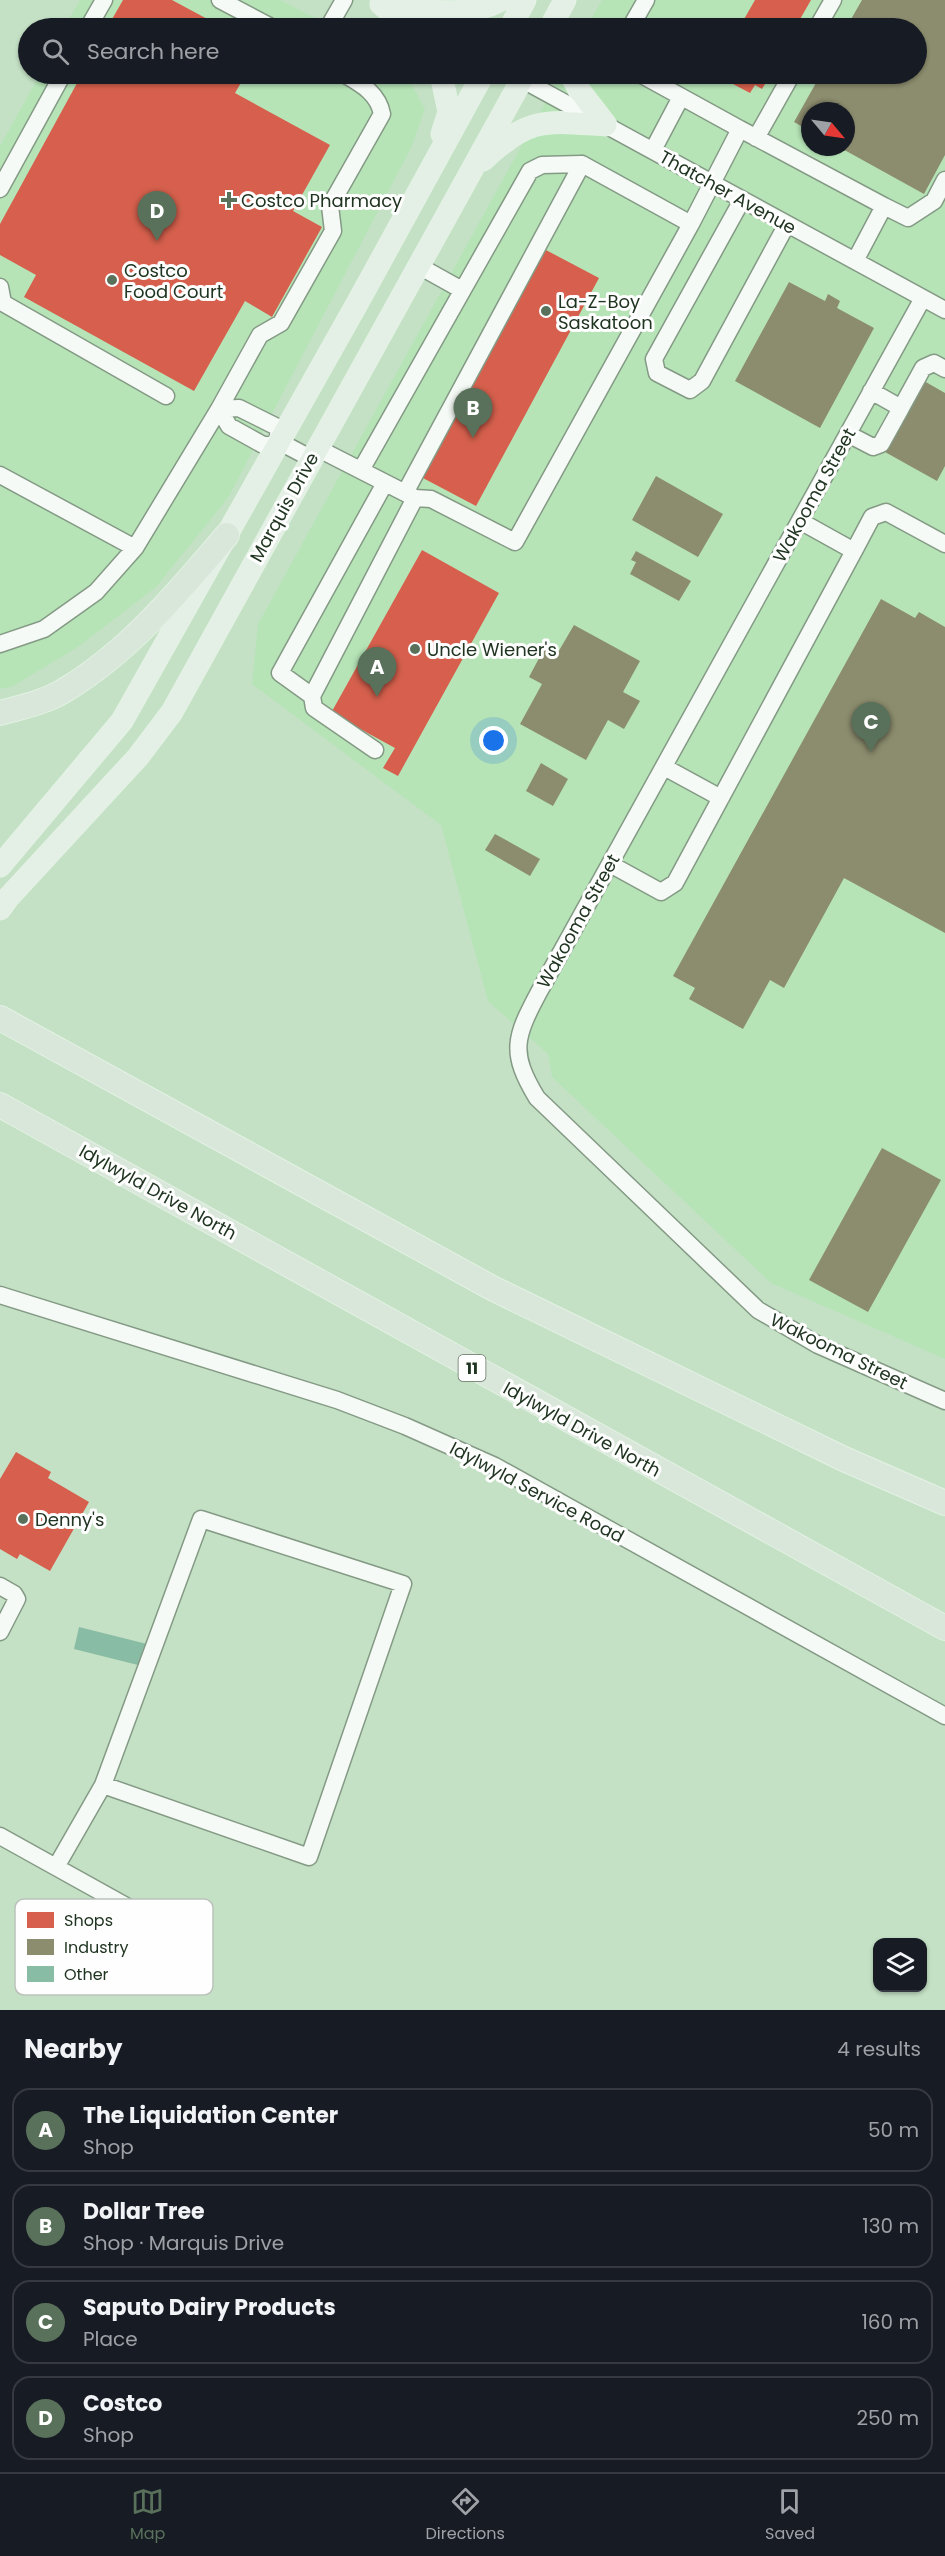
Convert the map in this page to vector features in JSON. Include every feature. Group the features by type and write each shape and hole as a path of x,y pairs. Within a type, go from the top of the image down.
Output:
{"highway":[{"path":"0,713 34,704 64,691 114,654 159,614 227,535"},
{"path":"0,1018 494,1289 844,1459 945,1503"},
{"name":"Idylwyld Drive North","path":"0,1105 945,1628"}],"main road":[{"path":"378,2 425,10 450,11 475,10 501,0"},
{"path":"515,18 525,0"},
{"path":"556,18 567,0"},
{"path":"564,18 567,0"},
{"path":"378,2 396,18"},
{"path":"432,166 449,112 443,84"},
{"name":"Marquis Drive","path":"0,866 122,721 280,442 477,84"},
{"name":"Marquis Drive","path":"0,909 138,757 172,712 470,173 515,84"},
{"path":"576,84 606,125"},
{"path":"470,173 503,141 532,125 552,122 606,125"}],"street":[{"path":"94,18 104,0"},
{"path":"220,0 254,18"},
{"path":"334,18 344,0"},
{"path":"636,18 646,0"},
{"path":"823,18 833,0"},
{"path":"378,2 409,18"},
{"path":"0,189 58,84"},
{"path":"0,644 44,629 96,592 135,548 219,409 260,335 281,323 333,231 330,206 382,114 380,103 373,94 358,84"},
{"name":"Thatcher Avenue","path":"535,84 711,183 945,310"},
{"path":"658,84 908,218 934,201 945,180"},
{"path":"756,138 786,84"},
{"path":"653,150 681,97"},
{"path":"219,409 239,408 276,427 280,442 361,470 410,496 432,499 515,542 740,129"},
{"path":"361,470 530,171 542,165 582,164 690,224"},
{"path":"375,750 314,708 312,696 410,496 582,164"},
{"path":"742,200 654,359 657,373 690,390 702,381 788,224"},
{"path":"855,261 884,206"},
{"path":"419,266 462,290"},
{"path":"0,287 3,303 166,396"},
{"name":"Wakooma Street","path":"923,298 535,999 518,1039 519,1062 537,1098 758,1310 818,1344 945,1401"},
{"path":"848,434 873,447 881,444 923,368 934,363 945,369"},
{"path":"871,391 902,408"},
{"path":"0,475 135,548"},
{"path":"312,696 280,673 385,483"},
{"path":"610,864 661,892 675,883 872,517 886,512 945,544"},
{"path":"800,521 854,550"},
{"path":"664,767 721,798"},
{"name":"Idylwyld Service Road","path":"0,1295 337,1400 495,1466 945,1716"},
{"path":"56,1867 103,1785 201,1519 403,1584 309,1857 103,1785"},
{"path":"0,1586 14,1594 17,1599 0,1632"},
{"path":"0,1836 114,1899"}],"shaded area":[{"path":"80,0 280,0 315,18 70,18"},
{"path":"602,0 945,0 945,1359 771,1283 552,1077 548,1054 488,1001 441,825 252,684 258,624 555,84 927,84 927,18 592,18"},
{"path":"34,84 411,84 425,109 411,148 228,498 156,587 78,647 13,686 0,689 0,146"}],"building: Shops":[{"path":"123,0 172,0 205,18 113,18"},
{"path":"755,0 811,0 801,18 745,18"},
{"path":"77,84 240,84 235,93 330,145 293,211 322,227 272,317 245,301 194,391 24,297 36,275 0,255 0,224"},
{"path":"733,84 765,84 762,89 755,85 750,93"},
{"path":"544,249 599,278 476,506 421,477"},
{"path":"422,550 499,593 398,776 383,768 395,748 331,713"},
{"path":"16,1452 51,1472 48,1478 89,1502 50,1571 20,1554 17,1559 0,1549 0,1479"}],"building: Industry":[{"path":"862,0 945,0 945,155 924,194 855,156 855,102 805,102 815,84 927,84 927,18 852,18"},
{"path":"801,110 801,126 794,122"},
{"path":"789,282 825,301 828,294 840,301 837,308 874,328 820,428 735,381"},
{"path":"924,381 945,393 945,466 937,481 885,452"},
{"path":"656,476 723,514 698,557 632,520"},
{"path":"636,551 691,581 679,601 630,574 636,562 631,560"},
{"path":"881,599 915,618 919,612 945,627 945,933 844,878 784,988 770,980 743,1029 689,999 695,988 673,976"},
{"path":"574,625 640,661 623,692 640,701 624,729 608,720 586,760 520,724 542,684 529,677 545,647 557,654"},
{"path":"541,763 568,779 553,806 526,791"},
{"path":"495,834 540,859 530,876 485,850"},
{"path":"882,1148 941,1180 868,1312 809,1280"}],"building: Other":[{"path":"79,1627 147,1644 142,1666 74,1649"}],"place":[{"name":"Costco Pharmacy","path":"229,200"},
{"name":"Costco","path":"157,241"},
{"name":"Costco Food Court","path":"112,280"},
{"name":"La-Z-Boy Saskatoon","path":"546,311"},
{"name":"Dollar Tree","path":"473,438"},
{"name":"Uncle Wiener's","path":"415,649"},
{"name":"The Liquidation Center","path":"377,697"},
{"name":"Saputo Dairy Products","path":"871,752"},
{"name":"Denny's","path":"23,1519"}]}
